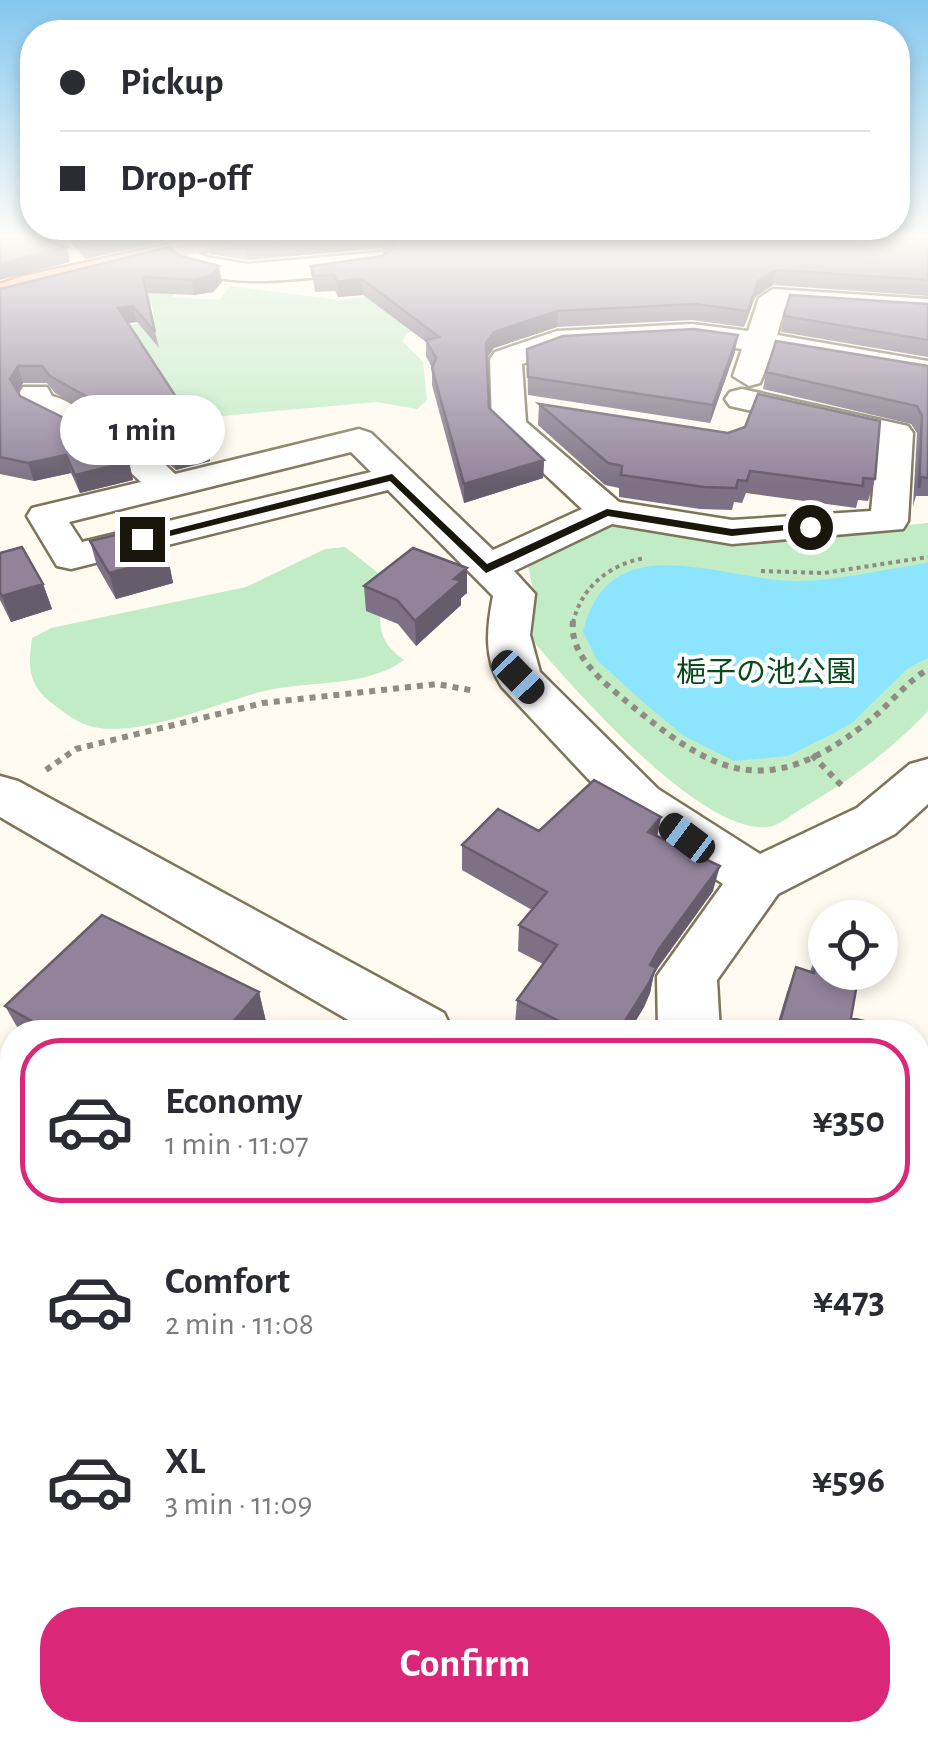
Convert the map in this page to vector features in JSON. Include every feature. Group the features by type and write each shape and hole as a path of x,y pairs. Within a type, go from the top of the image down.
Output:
{"street":[{"path":"766,320 759,344 736,413 896,433 888,522 732,532 607,512 509,425 506,359 556,340 692,332 759,344 856,355 928,371"},
{"path":"856,355 863,320"},
{"path":"34,394 39,403 53,406 90,432 130,450 166,486"},
{"path":"510,406 549,412"},
{"path":"392,478 71,557 46,516 359,440 392,478 514,594 508,635 518,677 640,802 687,838 758,879"},
{"path":"486,569 607,512"},
{"path":"482,692 587,784 640,802"},
{"path":"688,1020 688,976 758,879 876,821 928,776"},
{"path":"22,783 403,1020"}],"path":[{"path":"752,570 789,575 863,571 928,557"},
{"path":"660,559 622,564 593,582 572,619 574,644 596,673 682,746 729,770 770,770 828,748 859,732 914,676 928,669"},
{"path":"22,783 76,750 263,703 437,684 482,692"}],"green space":[{"path":"422,320 429,325 407,333 402,341 423,362 427,400 417,409 376,402 189,419 147,380 160,369 148,354 68,332 155,322"},
{"name":"梔子の池公園","path":"928,523 928,711 868,764 772,826 740,823 709,808 675,784 608,723 533,641 534,594 526,557 598,524 734,541"},
{"path":"345,547 386,579 382,633 404,660 389,669 355,679 264,691 156,723 112,729 76,720 45,697 34,683 30,667 32,638 51,628 246,587 325,549"}],"water":[{"path":"928,563 928,658 907,669 853,722 788,756 734,761 684,736 597,660 583,632 597,598 617,577 643,567 672,565 799,581"}],"building":[{"path":"0,320 126,320 206,443 172,452 146,430 50,376 42,366 18,366 10,379 20,396 80,426 129,462 75,475 66,455 28,463 0,457"},
{"path":"417,320 530,320 494,332 486,343 489,408 544,460 464,484 432,368 436,358 426,340 439,337"},
{"path":"810,320 928,320 928,340"},
{"path":"694,329 738,335 713,405 528,377 527,349 563,336"},
{"path":"776,341 928,366 928,478 921,477 919,488 922,416 917,406 766,372"},
{"path":"758,394 880,421 875,479 863,478 863,486 750,471 747,481 738,480 736,488 621,475 622,466 608,463 539,404 728,433 745,427"},
{"path":"149,527 168,558 109,573 90,541"},
{"path":"22,547 43,584 2,596 0,553"},
{"path":"413,548 467,568 454,579 461,581 415,621 397,600 364,586"},
{"path":"594,780 661,817 648,832 720,866 659,949 650,965 656,968 649,983 626,1020 557,1020 517,1000 557,945 519,925 547,892 462,845 498,809 539,831"},
{"path":"102,915 259,992 234,1020 30,1020 5,1006"},
{"path":"796,967 808,971 808,990 856,990 851,1018 860,1020 781,1020"}],"route":[{"path":"142,539 392,478 486,569 607,512 655,523 732,532 810,527"}]}
